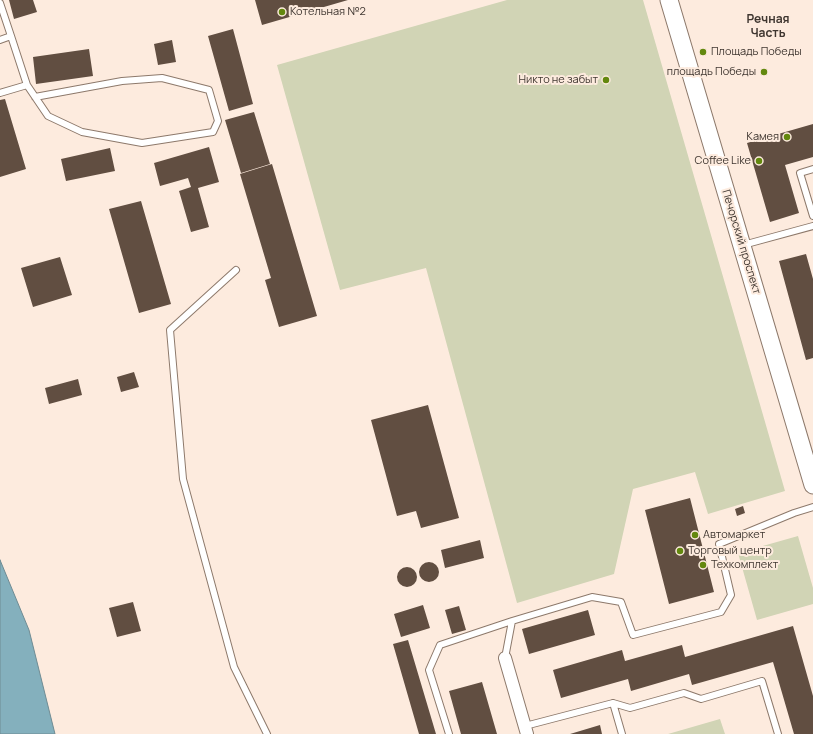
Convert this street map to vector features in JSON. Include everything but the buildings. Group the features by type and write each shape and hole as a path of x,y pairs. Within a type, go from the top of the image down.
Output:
{"main road":[{"name":"Печорский проспект","path":"668,0 813,485"}],"street":[{"path":"505,658 526,730"}],"lane":[{"path":"0,3 27,85 35,97 48,116 82,132 142,143 213,132 218,121 209,90 162,78 122,81 35,97"},
{"path":"0,40 11,36"},
{"path":"0,93 27,85"},
{"path":"813,169 800,173 813,216"},
{"path":"742,246 813,226"},
{"path":"236,270 170,330 183,479 234,667 267,734"},
{"path":"449,734 429,670 440,645 512,620 592,597 621,602 633,635 721,612 731,595 719,544 794,513 813,507"},
{"path":"505,658 512,620"},
{"path":"526,730 613,703 630,708 684,693 701,698 762,681 778,734"},
{"path":"613,703 622,734"}],"green space":[{"path":"507,0 643,0 785,491 708,514 695,472 633,489 614,574 517,603 426,268 340,290 277,65"},
{"path":"798,536 813,588 813,604 757,620 738,553"},
{"path":"720,719 725,734 668,734"}],"water":[{"path":"0,560 29,630 55,734 0,734"}],"place":[{"name":"Котельная №2","path":"282,12"},
{"name":"Площадь Победы","path":"703,52"},
{"name":"площадь Победы","path":"764,72"},
{"name":"Никто не забыт","path":"606,80"},
{"name":"Камея","path":"787,137"},
{"name":"Coffee Like","path":"759,161"},
{"name":"Автомаркет","path":"695,535"},
{"name":"Торговый центр","path":"680,551"},
{"name":"Техкомплект","path":"703,565"}],"district":[{"name":"Речная Часть","path":"768,27"}]}
